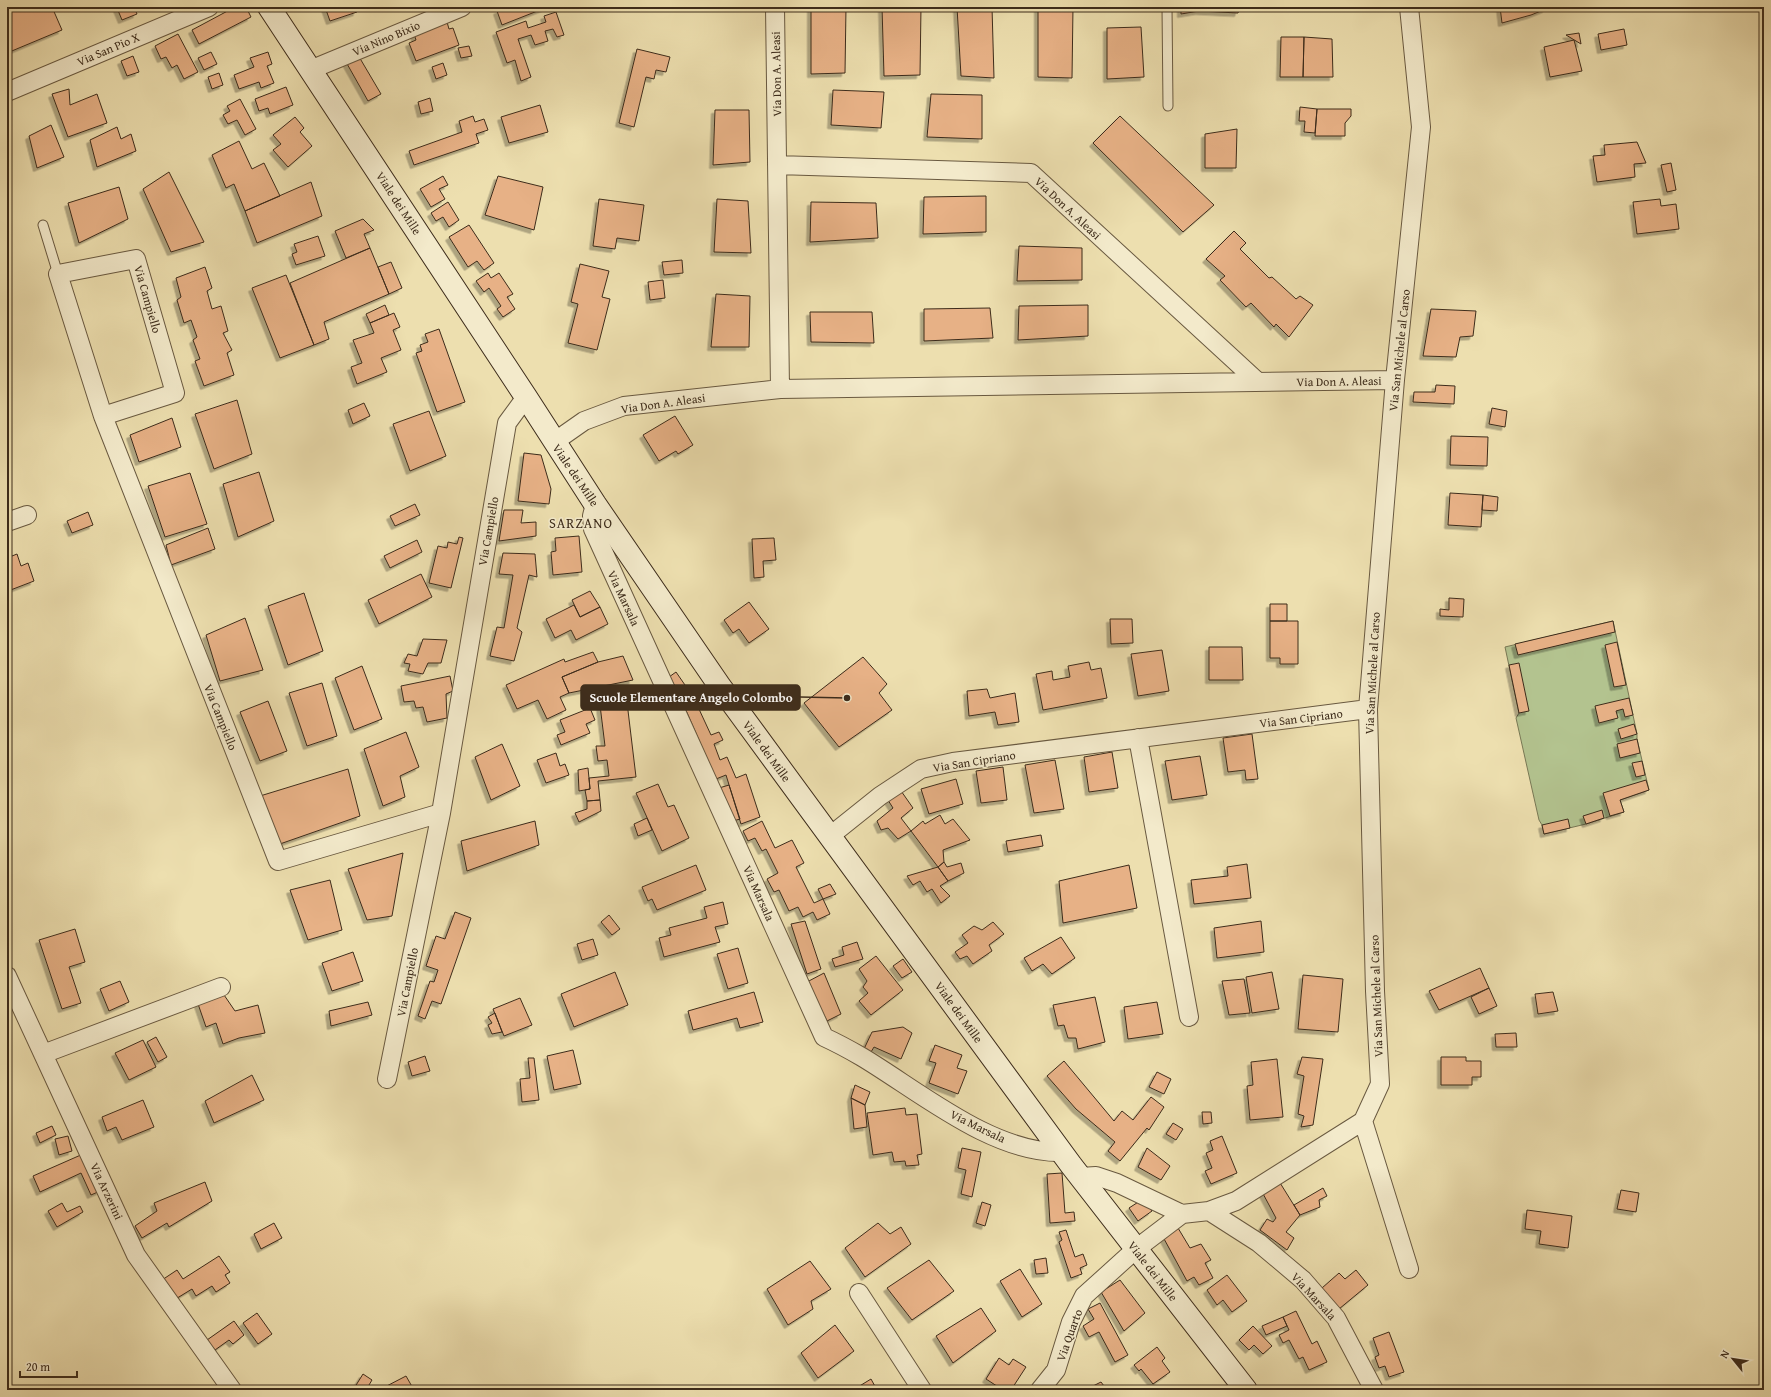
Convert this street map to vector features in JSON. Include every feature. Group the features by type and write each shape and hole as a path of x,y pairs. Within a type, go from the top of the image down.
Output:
{"main road":[{"name":"Viale dei Mille","path":"269,7 526,397 554,442 719,685 1080,1177 1246,1390"}],"street":[{"name":"Via San Pio X","path":"7,92 209,7"},
{"name":"Via Nino Bixio","path":"310,70 462,7"},
{"name":"Via Don A. Aleasi","path":"775,7 780,389"},
{"name":"Via San Michele al Carso","path":"1363,1121 1380,1084 1375,991 1368,709 1395,380 1421,127 1410,7"},
{"name":"Via Don A. Aleasi","path":"777,165 1031,173 1258,382"},
{"name":"Via Campiello","path":"102,416 175,393 136,259 58,274 102,416 278,861 441,813"},
{"name":"Via Don A. Aleasi","path":"554,442 584,421 624,406 780,389 1395,380"},
{"name":"Via Campiello","path":"387,1079 441,813 507,423 526,397"},
{"name":"Via Marsala","path":"596,504 592,516 593,529 824,1037 862,1057 964,1122 1026,1149 1046,1153 1062,1152"},
{"path":"7,522 27,514"},
{"name":"Via San Cipriano","path":"830,836 880,796 921,769 953,762 1368,709"},
{"path":"1138,738 1189,1018"},
{"name":"Via Arzerini","path":"7,976 136,1255 232,1390"},
{"path":"43,1054 221,988"},
{"path":"1136,1249 1182,1214 1209,1210 1236,1201 1363,1121 1409,1269"},
{"path":"1080,1177 1096,1176 1117,1183 1182,1214"},
{"name":"Via Marsala","path":"1209,1210 1259,1243 1303,1280 1336,1318 1374,1390"},
{"name":"Via Quarto","path":"1041,1390 1056,1370 1071,1322 1084,1296 1136,1249"},
{"path":"859,1293 922,1390"}],"lane":[{"path":"1167,7 1168,106"},
{"path":"43,225 58,274"}],"green space":[{"path":"1613,621 1649,790 1620,800 1624,812 1586,824 1544,834 1539,820 1516,718 1519,713 1505,647"}],"building":[{"path":"7,7 52,7 62,30 7,53"},
{"path":"134,7 137,14 122,20 117,8"},
{"path":"235,7 246,7 251,17 199,44 192,30"},
{"path":"325,7 355,7 357,12 330,21"},
{"path":"506,7 545,8 502,25 497,11"},
{"path":"811,7 846,7 845,73 811,74"},
{"path":"882,7 921,7 920,75 884,76"},
{"path":"957,7 992,7 994,78 961,76"},
{"path":"1038,7 1073,7 1072,78 1038,77"},
{"path":"1181,7 1240,7 1238,13 1199,11 1181,14"},
{"path":"1500,7 1546,7 1546,9 1502,23"},
{"path":"556,12 564,35 557,37 553,29 545,31 548,41 535,45 531,35 518,39 531,77 521,81 515,60 507,63 496,32 526,21 528,28 546,22 544,16"},
{"path":"447,22 449,29 453,28 459,45 416,61 409,43 416,40 414,34"},
{"path":"1141,27 1144,77 1107,79 1107,28"},
{"path":"1624,29 1627,45 1601,50 1598,34"},
{"path":"1579,33 1581,44 1566,35"},
{"path":"178,34 198,72 184,79 177,65 172,68 166,57 161,59 155,46"},
{"path":"1281,37 1304,37 1303,77 1280,77"},
{"path":"1304,37 1332,39 1333,77 1303,77"},
{"path":"1574,40 1582,71 1550,77 1544,47"},
{"path":"469,46 472,56 461,58 458,48"},
{"path":"637,49 670,57 666,72 656,70 654,79 646,77 634,127 619,123"},
{"path":"211,52 217,64 204,70 198,58"},
{"path":"268,52 272,64 267,66 274,83 261,88 259,82 239,89 234,75 254,67 250,58"},
{"path":"358,55 381,94 368,101 346,62"},
{"path":"133,56 139,72 127,76 121,61"},
{"path":"443,63 447,75 436,79 432,67"},
{"path":"219,73 223,85 212,89 208,77"},
{"path":"286,87 293,105 270,114 268,108 259,111 255,99"},
{"path":"69,89 70,105 97,94 107,123 68,137 52,94"},
{"path":"833,90 884,92 881,128 831,125"},
{"path":"931,94 982,95 982,139 927,137"},
{"path":"430,98 433,111 421,114 418,102"},
{"path":"240,99 256,129 245,135 237,120 228,124 223,115 230,111 227,106"},
{"path":"540,105 548,132 509,143 501,117"},
{"path":"1300,107 1317,109 1315,133 1304,132 1305,121 1299,121"},
{"path":"1317,109 1351,109 1351,116 1345,123 1345,136 1315,136"},
{"path":"715,110 749,110 750,162 713,165"},
{"path":"473,116 475,122 484,119 488,130 476,134 479,143 414,165 409,151 462,132 459,121"},
{"path":"1120,116 1214,205 1183,232 1093,143"},
{"path":"295,117 304,128 300,132 312,146 288,167 273,150 281,144 273,135"},
{"path":"51,125 64,157 37,168 29,136"},
{"path":"117,127 121,139 131,134 136,151 97,167 90,140"},
{"path":"1237,129 1236,168 1205,168 1205,134"},
{"path":"239,141 252,169 264,163 280,196 245,211 234,184 226,188 212,155"},
{"path":"1637,142 1646,163 1634,164 1635,177 1597,182 1593,156 1605,155 1604,145"},
{"path":"1671,163 1676,190 1667,192 1661,165"},
{"path":"169,172 204,242 171,252 143,189"},
{"path":"443,176 448,185 439,189 445,199 431,207 420,189"},
{"path":"498,176 543,187 534,230 485,215"},
{"path":"311,182 322,216 257,243 245,211"},
{"path":"119,187 128,219 79,243 68,203"},
{"path":"986,196 986,232 923,234 924,197"},
{"path":"599,199 644,205 639,241 617,238 615,249 593,246"},
{"path":"717,199 748,201 751,253 714,252"},
{"path":"1660,199 1661,206 1676,204 1679,229 1637,234 1633,202"},
{"path":"448,202 459,220 449,227 443,217 436,221 431,213"},
{"path":"811,202 876,203 878,238 810,242"},
{"path":"363,219 374,230 364,234 370,248 346,258 335,231"},
{"path":"469,225 494,263 484,270 477,261 468,267 449,237"},
{"path":"1234,231 1246,243 1240,249 1269,278 1272,277 1296,299 1300,296 1313,305 1289,337 1276,324 1274,327 1251,303 1246,307 1220,280 1225,276 1206,259"},
{"path":"318,236 325,256 296,265 292,254 297,252 294,244"},
{"path":"1019,246 1082,248 1082,280 1017,281"},
{"path":"370,248 389,294 324,322 329,339 314,345 290,283"},
{"path":"682,260 683,273 664,275 662,262"},
{"path":"391,262 402,288 389,294 378,267"},
{"path":"580,264 609,271 602,297 610,299 597,350 568,343 578,304 571,302"},
{"path":"205,267 212,288 207,291 212,309 221,306 228,331 223,333 232,350 227,353 234,375 204,386 195,361 200,359 193,340 197,337 191,320 184,323 177,300 181,297 176,278"},
{"path":"488,273 491,278 499,273 513,294 507,297 515,309 503,317 497,309 501,306 489,288 484,292 476,281"},
{"path":"286,275 314,345 280,358 252,288"},
{"path":"663,280 665,298 650,300 648,282"},
{"path":"716,294 750,296 749,347 711,347"},
{"path":"385,305 389,315 370,323 366,314"},
{"path":"1088,305 1088,336 1018,340 1019,306"},
{"path":"990,308 993,338 924,341 924,309"},
{"path":"1431,309 1476,311 1473,336 1460,337 1456,357 1423,356"},
{"path":"810,312 872,312 874,343 811,342"},
{"path":"394,313 400,327 393,330 401,350 381,358 387,372 357,384 351,367 362,363 353,340 374,333 370,323"},
{"path":"439,329 465,402 437,412 416,353 422,351 420,345 428,342 425,334"},
{"path":"1436,385 1455,386 1454,404 1413,402 1414,392 1435,392"},
{"path":"237,400 252,454 214,469 195,414"},
{"path":"364,403 370,416 353,424 348,410"},
{"path":"1492,408 1507,411 1505,427 1489,424"},
{"path":"429,411 446,456 410,471 393,424"},
{"path":"675,416 693,445 678,454 676,451 659,461 643,435"},
{"path":"172,418 181,447 139,462 130,435"},
{"path":"1451,436 1488,437 1487,466 1450,465"},
{"path":"524,453 541,455 551,489 549,504 518,501"},
{"path":"259,472 274,521 238,537 223,484"},
{"path":"190,473 207,524 165,537 148,486"},
{"path":"1450,493 1483,495 1481,527 1448,525"},
{"path":"1483,495 1498,497 1497,511 1482,510"},
{"path":"415,504 420,515 395,526 390,516"},
{"path":"504,510 523,510 521,523 536,522 536,536 499,541"},
{"path":"88,512 93,525 72,533 67,521"},
{"path":"208,528 215,549 171,565 166,545"},
{"path":"579,536 582,572 553,575 551,552 556,551 555,538"},
{"path":"459,537 463,538 451,588 429,583 438,546 447,548 448,542 457,544"},
{"path":"774,538 776,560 763,561 764,577 754,578 752,539"},
{"path":"417,540 422,552 390,568 384,556"},
{"path":"503,553 535,554 537,577 529,575 517,628 522,632 514,661 490,656 497,627 504,628 513,575 499,574"},
{"path":"17,554 21,566 28,563 34,581 8,591 7,558"},
{"path":"421,574 432,597 379,624 368,600"},
{"path":"590,591 600,607 580,617 572,600"},
{"path":"304,593 323,651 288,665 268,606"},
{"path":"1449,598 1464,599 1463,617 1440,616 1440,609 1449,610"},
{"path":"749,602 769,629 749,643 739,629 733,633 724,620"},
{"path":"1270,604 1287,604 1287,621 1270,621"},
{"path":"574,605 580,617 600,607 608,624 576,640 571,630 555,638 546,619"},
{"path":"245,618 263,670 220,681 206,635"},
{"path":"1110,619 1132,619 1133,643 1111,644"},
{"path":"1270,621 1298,621 1298,664 1280,664 1280,658 1270,658"},
{"path":"1613,621 1615,632 1518,655 1515,644"},
{"path":"423,639 447,640 441,663 428,663 423,674 408,671 410,664 404,663 408,654 417,656"},
{"path":"1617,642 1626,685 1614,687 1605,645"},
{"path":"1209,647 1242,647 1243,680 1209,680"},
{"path":"1162,650 1169,691 1138,696 1131,654"},
{"path":"593,652 598,662 562,677 569,693 560,697 566,710 547,719 538,700 517,709 506,685 564,659 565,662"},
{"path":"623,656 633,680 569,693 562,677 598,662"},
{"path":"863,657 887,684 879,693 892,710 839,747 804,703"},
{"path":"1089,662 1091,670 1101,668 1107,698 1043,710 1036,674 1052,671 1053,680 1070,677 1068,666"},
{"path":"1519,663 1529,711 1519,713 1509,665"},
{"path":"362,666 382,719 354,730 335,678"},
{"path":"676,672 685,685 678,690 669,677"},
{"path":"450,676 453,691 446,694 447,718 427,722 423,707 416,708 414,701 404,702 401,686"},
{"path":"322,683 337,736 307,746 289,693"},
{"path":"987,689 990,698 1015,693 1019,722 998,725 995,712 969,716 967,691"},
{"path":"626,694 636,777 598,781 600,800 587,801 585,790 590,789 589,778 609,776 607,760 598,761 596,746 605,746 599,697"},
{"path":"692,694 711,735 719,732 723,740 714,744 720,760 727,757 736,778 746,774 760,817 741,824 726,775 716,779 681,699"},
{"path":"1629,698 1633,715 1625,717 1623,709 1616,711 1618,718 1599,723 1595,706"},
{"path":"268,701 287,751 260,761 240,712"},
{"path":"590,708 595,720 586,724 590,733 561,745 557,735 565,732 560,720"},
{"path":"1634,724 1637,734 1621,739 1618,729"},
{"path":"406,732 419,767 400,776 405,797 383,806 364,749"},
{"path":"1252,734 1258,779 1246,780 1245,770 1228,772 1223,738"},
{"path":"1637,739 1640,753 1620,758 1617,744"},
{"path":"502,744 520,786 491,800 475,757"},
{"path":"1112,752 1118,788 1089,792 1084,757"},
{"path":"556,753 560,766 565,764 569,775 546,783 537,760"},
{"path":"1200,756 1207,795 1172,800 1165,761"},
{"path":"1055,760 1064,809 1034,813 1025,765"},
{"path":"1642,761 1645,775 1636,777 1632,763"},
{"path":"1003,767 1007,800 981,803 976,771"},
{"path":"588,768 590,789 579,791 578,770"},
{"path":"348,769 360,816 277,845 260,796"},
{"path":"956,779 963,804 929,814 921,789"},
{"path":"1646,780 1649,790 1620,800 1624,812 1610,816 1603,793"},
{"path":"658,784 668,807 674,805 689,838 662,851 636,793"},
{"path":"729,785 740,819 730,822 719,788"},
{"path":"899,788 913,808 901,818 911,831 898,839 888,828 881,830 877,821 893,808 886,797"},
{"path":"600,800 601,811 579,822 575,813 587,809 587,801"},
{"path":"1602,810 1604,818 1586,824 1583,816"},
{"path":"940,815 945,824 953,819 970,840 943,850 944,862 938,867 911,831 923,821 925,824"},
{"path":"647,818 652,830 638,836 634,824"},
{"path":"1568,819 1570,828 1544,834 1542,825"},
{"path":"535,821 539,845 467,871 461,841"},
{"path":"762,821 775,848 792,840 804,863 796,867 814,903 823,899 830,914 817,920 813,912 803,917 798,907 789,911 779,890 774,892 767,879 778,873 766,849 762,851 755,838 748,841 743,831"},
{"path":"1041,835 1043,846 1008,852 1006,841"},
{"path":"403,853 392,916 367,920 348,869"},
{"path":"944,862 947,867 961,863 964,873 948,881 938,867"},
{"path":"1247,864 1251,898 1194,904 1191,880 1228,876 1227,867"},
{"path":"696,865 706,890 657,910 652,899 648,901 642,887"},
{"path":"1129,865 1137,908 1063,923 1059,881"},
{"path":"938,867 948,881 940,886 950,896 941,903 932,889 927,892 920,881 913,885 907,876"},
{"path":"330,880 342,930 308,940 290,890"},
{"path":"830,884 836,894 823,899 818,889"},
{"path":"723,902 728,924 715,927 720,942 664,957 659,938 671,935 669,928 707,918 704,907"},
{"path":"455,912 471,918 441,1004 432,1001 425,1019 418,1016 430,981 434,982 438,970 426,966 436,936 445,939"},
{"path":"609,915 620,929 612,935 601,922"},
{"path":"805,921 821,969 807,974 791,924"},
{"path":"1261,921 1264,952 1217,958 1214,928"},
{"path":"993,922 1004,934 989,945 992,951 973,964 967,956 960,959 955,952 968,943 962,935 974,926 982,930"},
{"path":"75,929 85,962 69,967 81,1003 62,1009 39,940"},
{"path":"1061,937 1075,958 1052,974 1043,964 1032,971 1024,958"},
{"path":"593,939 598,955 582,960 577,944"},
{"path":"857,942 863,959 835,967 832,959 844,955 842,947"},
{"path":"738,948 748,983 728,989 717,954"},
{"path":"353,952 363,981 332,991 322,963"},
{"path":"876,956 903,990 871,1015 859,1001 868,993 863,987 867,981 859,969"},
{"path":"903,959 912,972 902,978 893,966"},
{"path":"1480,968 1489,988 1439,1010 1429,991"},
{"path":"615,972 628,1005 574,1027 561,994"},
{"path":"1272,972 1279,1009 1252,1013 1246,977"},
{"path":"824,973 841,1014 827,1021 807,982"},
{"path":"1303,975 1343,979 1338,1032 1298,1029"},
{"path":"1244,979 1250,1013 1229,1015 1222,981"},
{"path":"120,981 129,1002 109,1011 100,989"},
{"path":"1489,988 1497,1006 1479,1014 1471,997"},
{"path":"222,992 235,1011 258,1005 265,1033 239,1038 223,1044 216,1023 206,1027 197,1001"},
{"path":"754,992 763,1022 740,1028 737,1018 693,1030 688,1011"},
{"path":"1553,992 1558,1011 1538,1014 1535,994"},
{"path":"1095,997 1105,1042 1078,1049 1076,1038 1068,1038 1064,1025 1058,1026 1053,1005"},
{"path":"520,998 532,1025 504,1036 493,1009"},
{"path":"368,1002 372,1015 331,1026 329,1011"},
{"path":"1157,1002 1163,1034 1128,1039 1124,1007"},
{"path":"495,1013 502,1032 492,1034 488,1025 492,1023 488,1017"},
{"path":"903,1027 912,1033 901,1059 874,1047 871,1052 864,1049 872,1032"},
{"path":"1516,1033 1517,1047 1496,1047 1495,1034"},
{"path":"156,1037 167,1057 158,1062 147,1042"},
{"path":"143,1040 156,1067 129,1080 115,1053"},
{"path":"935,1045 962,1055 957,1068 967,1071 958,1094 929,1083 936,1063 929,1061"},
{"path":"573,1050 581,1084 554,1090 547,1056"},
{"path":"425,1056 430,1071 412,1076 408,1062"},
{"path":"1302,1057 1323,1059 1313,1125 1301,1127 1304,1116 1298,1114 1304,1076 1297,1074"},
{"path":"1441,1057 1466,1057 1466,1061 1481,1061 1481,1077 1472,1077 1472,1085 1441,1085"},
{"path":"528,1058 534,1058 539,1100 522,1102 520,1079 530,1078"},
{"path":"1277,1059 1283,1117 1250,1120 1247,1086 1253,1085 1251,1062"},
{"path":"1064,1061 1114,1121 1122,1111 1133,1120 1151,1097 1164,1107 1149,1130 1147,1128 1120,1161 1108,1151 1115,1142 1076,1109 1047,1076"},
{"path":"1157,1072 1171,1079 1164,1094 1149,1087"},
{"path":"252,1075 264,1100 214,1123 205,1101"},
{"path":"855,1085 870,1092 865,1105 851,1098"},
{"path":"851,1098 865,1105 867,1127 854,1129"},
{"path":"143,1100 154,1127 122,1140 116,1127 107,1131 102,1117"},
{"path":"905,1108 906,1115 917,1114 922,1154 917,1155 919,1165 906,1166 905,1161 894,1162 892,1152 873,1155 867,1113"},
{"path":"1202,1112 1211,1112 1212,1123 1203,1124"},
{"path":"1173,1123 1183,1129 1176,1140 1166,1134"},
{"path":"52,1126 56,1135 40,1143 36,1133"},
{"path":"68,1136 72,1151 59,1155 55,1139"},
{"path":"1222,1136 1237,1173 1211,1184 1205,1171 1212,1168 1206,1153 1213,1150 1210,1141"},
{"path":"962,1148 981,1152 972,1197 961,1194 966,1170 958,1168"},
{"path":"1147,1148 1170,1166 1161,1180 1138,1167"},
{"path":"83,1154 100,1191 91,1195 81,1173 40,1192 33,1176"},
{"path":"1062,1173 1065,1213 1074,1212 1075,1221 1050,1223 1047,1174"},
{"path":"1277,1178 1300,1215 1286,1232 1294,1238 1287,1250 1260,1230 1267,1219 1273,1222 1276,1218 1261,1190"},
{"path":"205,1182 212,1201 169,1227 167,1223 142,1238 135,1226 157,1211 154,1203"},
{"path":"1323,1188 1327,1196 1319,1200 1320,1207 1300,1215 1294,1205"},
{"path":"1621,1190 1639,1193 1636,1212 1617,1209"},
{"path":"1143,1199 1152,1211 1138,1221 1129,1208"},
{"path":"982,1202 991,1205 985,1226 976,1223"},
{"path":"62,1203 67,1212 80,1206 83,1212 57,1227 48,1211"},
{"path":"1527,1210 1572,1216 1568,1248 1539,1244 1541,1231 1525,1229"},
{"path":"274,1223 282,1238 261,1249 254,1234"},
{"path":"878,1223 890,1234 901,1227 911,1244 865,1277 845,1248"},
{"path":"1178,1228 1190,1248 1201,1244 1211,1260 1205,1263 1213,1278 1199,1285 1194,1277 1187,1281 1163,1237"},
{"path":"1066,1230 1075,1257 1083,1254 1087,1265 1080,1268 1082,1274 1071,1278 1059,1242 1062,1240 1059,1232"},
{"path":"219,1256 230,1272 225,1275 230,1283 216,1292 212,1286 196,1296 192,1289 174,1300 162,1280 177,1270 183,1279"},
{"path":"1046,1258 1048,1273 1036,1274 1034,1260"},
{"path":"929,1260 954,1291 912,1320 887,1288"},
{"path":"810,1261 831,1289 811,1301 813,1309 788,1325 767,1289"},
{"path":"1020,1269 1042,1304 1022,1317 1000,1281"},
{"path":"1356,1270 1368,1285 1339,1309 1322,1288 1339,1273 1345,1279"},
{"path":"1227,1275 1247,1301 1232,1312 1223,1300 1217,1305 1207,1290"},
{"path":"1120,1280 1145,1313 1124,1331 1101,1292"},
{"path":"1100,1303 1128,1355 1115,1362 1099,1332 1089,1337 1083,1326 1094,1319 1088,1309"},
{"path":"981,1308 996,1331 953,1363 936,1336"},
{"path":"1296,1311 1312,1344 1317,1341 1327,1362 1309,1370 1303,1357 1299,1359 1289,1340 1283,1343 1279,1335 1289,1330 1283,1317"},
{"path":"257,1313 272,1334 258,1344 243,1323"},
{"path":"1283,1317 1287,1326 1266,1335 1262,1326"},
{"path":"234,1321 244,1335 233,1344 229,1340 215,1350 207,1340"},
{"path":"835,1325 854,1351 818,1378 801,1353"},
{"path":"1253,1326 1272,1346 1263,1354 1254,1345 1249,1350 1239,1340"},
{"path":"1389,1332 1404,1372 1389,1377 1385,1366 1379,1368 1375,1357 1379,1355 1373,1338"},
{"path":"1157,1347 1165,1358 1162,1361 1170,1372 1153,1384 1141,1369 1139,1371 1134,1365"},
{"path":"999,1358 1009,1365 1013,1359 1026,1367 1011,1390 1003,1390 986,1379"},
{"path":"363,1374 372,1380 366,1390 353,1390"},
{"path":"406,1376 414,1390 379,1390"},
{"path":"871,1379 877,1390 853,1390"},
{"path":"1101,1382 1107,1390 1089,1390 1089,1388"}],"place":[{"name":"Scuole Elementare Angelo Colombo","path":"847,698"}],"district":[{"name":"SARZANO","path":"581,523"}]}
